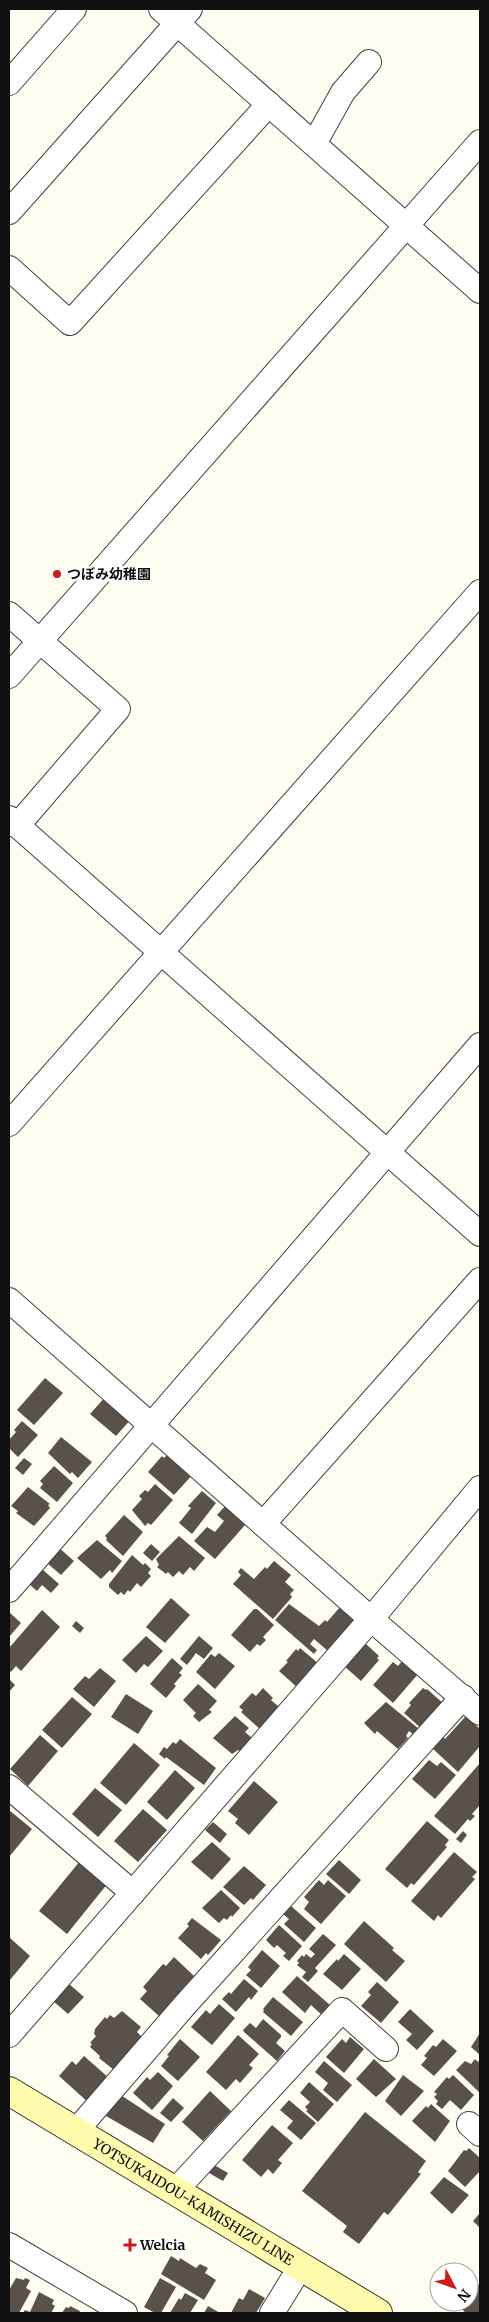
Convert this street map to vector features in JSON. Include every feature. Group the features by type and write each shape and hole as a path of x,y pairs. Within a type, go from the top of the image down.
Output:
{"main road":[{"name":"YOTSUKAIDOU-KAMISHIZU LINE","path":"11,2099 76,2131 378,2313"}],"street":[{"path":"9,83 74,9"},
{"path":"9,212 176,14 269,104 480,291"},
{"path":"314,144 343,92 369,62"},
{"path":"9,268 70,323 269,104"},
{"path":"9,676 480,142"},
{"path":"9,1124 480,592"},
{"path":"9,614 118,709 13,822 480,1234"},
{"path":"9,1590 480,1045"},
{"path":"264,1524 480,1280"},
{"path":"9,1300 371,1619 480,1712"},
{"path":"9,2035 371,1619 479,1491"},
{"path":"76,2131 190,1999 463,1697"},
{"path":"9,1787 133,1893"},
{"path":"175,2191 342,2010 386,2048"},
{"path":"9,2245 125,2313"},
{"path":"272,2313 300,2266"}],"building":[{"path":"45,1378 63,1393 34,1425 17,1410"},
{"path":"107,1395 133,1417 116,1436 90,1414"},
{"path":"22,1421 38,1435 18,1457 9,1448 9,1440 16,1432 14,1430"},
{"path":"61,1437 92,1462 78,1478 72,1472 70,1474 48,1453"},
{"path":"167,1455 195,1472 174,1495 148,1472 162,1456 164,1458"},
{"path":"24,1458 32,1464 23,1475 15,1468"},
{"path":"54,1466 73,1483 57,1502 40,1488 43,1484 40,1481"},
{"path":"155,1484 173,1500 151,1525 148,1523 145,1526 132,1510 142,1499 139,1496 145,1490 148,1492"},
{"path":"28,1487 50,1504 48,1505 50,1508 34,1526 16,1513 18,1511 11,1506"},
{"path":"202,1491 216,1503 192,1534 179,1523 191,1508 188,1506"},
{"path":"228,1503 240,1513 236,1517 245,1525 215,1559 194,1541 207,1527 215,1532 224,1521 217,1515"},
{"path":"124,1515 143,1532 123,1556 106,1540 105,1536"},
{"path":"179,1536 205,1558 194,1571 190,1567 183,1575 179,1571 173,1577 168,1572 166,1574 157,1567 159,1565 156,1559"},
{"path":"97,1540 122,1561 112,1573 110,1570 101,1579 77,1558"},
{"path":"151,1544 160,1552 152,1561 143,1553"},
{"path":"57,1546 74,1561 61,1575 40,1557"},
{"path":"132,1555 143,1565 145,1563 151,1569 148,1573 151,1576 141,1587 137,1583 130,1592 128,1590 124,1595 121,1592 118,1595 109,1587 109,1584"},
{"path":"274,1561 291,1575 285,1582 294,1590 290,1594 292,1597 273,1619 233,1584 241,1575 238,1572 241,1568 254,1579 265,1567 267,1569"},
{"path":"35,1563 59,1584 51,1593 42,1585 37,1591 22,1578"},
{"path":"171,1598 190,1615 165,1643 146,1627"},
{"path":"289,1604 319,1626 325,1620 327,1622 341,1606 356,1619 328,1651 314,1639 310,1644 317,1650 314,1654 275,1620"},
{"path":"254,1609 257,1609 274,1625 263,1637 266,1640 260,1646 257,1644 250,1652 231,1635"},
{"path":"42,1610 60,1627 21,1671 16,1666 11,1672 9,1670 9,1648"},
{"path":"9,1612 21,1623 9,1637"},
{"path":"76,1621 84,1628 80,1633 72,1626"},
{"path":"146,1636 163,1651 148,1667 144,1664 136,1673 122,1660"},
{"path":"199,1636 213,1648 204,1659 196,1653 187,1665 180,1659"},
{"path":"365,1638 368,1641 366,1644 379,1656 377,1658 379,1660 361,1681 344,1666"},
{"path":"300,1648 319,1664 298,1688 279,1671 288,1662 286,1661 296,1649 298,1651"},
{"path":"219,1653 235,1666 215,1689 196,1672 211,1654 215,1657"},
{"path":"172,1658 183,1668 179,1673 182,1675 166,1698 150,1684"},
{"path":"403,1660 418,1674 393,1703 373,1685 393,1662 398,1666"},
{"path":"100,1668 116,1681 94,1707 73,1689 85,1676 89,1679"},
{"path":"9,1679 15,1685 9,1692"},
{"path":"198,1684 217,1701 209,1710 212,1712 199,1722 193,1716 196,1713 183,1700"},
{"path":"263,1688 273,1698 271,1700 279,1707 260,1729 241,1712 243,1710 239,1707 252,1693 256,1696"},
{"path":"423,1688 427,1689 445,1705 423,1730 404,1713 411,1705 409,1703"},
{"path":"126,1694 153,1711 138,1734 111,1717"},
{"path":"72,1697 92,1714 62,1748 42,1730"},
{"path":"386,1702 419,1729 414,1735 409,1731 406,1736 408,1738 398,1749 377,1731 375,1734 364,1723"},
{"path":"235,1716 249,1728 245,1732 252,1738 240,1751 238,1750 232,1754 213,1738"},
{"path":"466,1716 480,1729 480,1746 458,1772 432,1748 442,1736 445,1739"},
{"path":"40,1735 58,1751 28,1786 10,1769"},
{"path":"180,1739 216,1768 204,1785 166,1757 165,1759 159,1754 164,1747 167,1749 173,1742 176,1744"},
{"path":"134,1743 160,1765 126,1805 100,1783"},
{"path":"429,1760 437,1766 441,1762 456,1775 435,1799 412,1779"},
{"path":"480,1763 480,1805 472,1814 475,1816 470,1821 468,1819 455,1834 434,1816"},
{"path":"175,1770 195,1788 167,1820 147,1802"},
{"path":"254,1781 278,1802 249,1835 235,1823 238,1819 228,1811"},
{"path":"95,1788 122,1810 98,1837 72,1814"},
{"path":"143,1809 167,1830 138,1862 114,1841"},
{"path":"9,1810 32,1829 9,1857"},
{"path":"427,1821 449,1840 445,1845 447,1847 414,1885 411,1883 407,1888 385,1869"},
{"path":"213,1822 227,1834 220,1843 205,1830"},
{"path":"463,1831 467,1835 461,1843 456,1839"},
{"path":"212,1842 231,1859 212,1880 191,1862"},
{"path":"454,1852 477,1872 472,1877 475,1879 441,1918 438,1915 434,1921 411,1901"},
{"path":"339,1860 361,1880 349,1894 326,1874"},
{"path":"80,1861 108,1883 67,1934 39,1911"},
{"path":"244,1866 266,1885 253,1900 251,1898 244,1905 223,1887"},
{"path":"319,1880 324,1885 328,1880 346,1896 321,1924 304,1909 309,1902 304,1897"},
{"path":"221,1890 240,1908 232,1917 231,1915 227,1920 224,1918 219,1923 202,1908"},
{"path":"291,1906 316,1928 304,1942 284,1924 289,1919 283,1914"},
{"path":"192,1918 221,1940 208,1955 206,1953 201,1959 178,1938 189,1926 187,1924"},
{"path":"364,1921 394,1948 392,1950 405,1961 386,1982 344,1944"},
{"path":"279,1925 302,1946 289,1961 283,1956 286,1953 277,1945 274,1948 266,1940"},
{"path":"323,1934 336,1945 315,1968 318,1971 308,1982 302,1977 306,1972 297,1965 299,1963 297,1961 302,1955 304,1957 306,1954 311,1958 315,1954 309,1949"},
{"path":"9,1937 30,1956 9,1981"},
{"path":"262,1950 280,1966 261,1988 246,1975 251,1970 248,1967"},
{"path":"344,1954 361,1969 342,1990 323,1974"},
{"path":"174,1957 194,1976 182,1989 185,1991 180,1997 177,1995 159,2016 140,1999 147,1991 143,1987 163,1964 166,1966"},
{"path":"297,1976 331,2006 323,2016 311,2005 305,2013 282,1992"},
{"path":"244,1979 258,1991 251,2000 249,1997 236,2012 222,1999 229,1992 231,1994"},
{"path":"377,1982 399,2002 381,2023 361,2006 371,1995 368,1992"},
{"path":"68,1983 84,1997 68,2014 52,2000"},
{"path":"273,1997 303,2022 291,2036 263,2012 263,2009"},
{"path":"219,2004 235,2018 212,2045 191,2027 206,2010 210,2014"},
{"path":"410,2009 434,2031 417,2050 406,2040 412,2034 398,2022"},
{"path":"122,2011 141,2027 137,2032 142,2037 114,2070 99,2058 100,2056 90,2047 92,2044 90,2043 96,2036 94,2034 95,2029 105,2017 107,2019 110,2015 114,2018"},
{"path":"263,2019 281,2035 276,2043 285,2051 277,2061 243,2030 250,2023 256,2028"},
{"path":"480,2033 480,2055 471,2047"},
{"path":"238,2035 259,2054 249,2065 253,2068 240,2083 236,2079 226,2090 206,2072"},
{"path":"350,2037 364,2049 344,2073 326,2057 342,2039 346,2043"},
{"path":"180,2039 200,2057 178,2081 161,2066"},
{"path":"443,2039 457,2051 434,2076 421,2065 427,2058 424,2056 433,2045 436,2047"},
{"path":"84,2056 109,2078 90,2104 59,2076 72,2061 76,2065"},
{"path":"374,2059 396,2079 376,2097 356,2079"},
{"path":"475,2059 478,2062 480,2059 479,2092 456,2070 465,2061 471,2064"},
{"path":"324,2061 352,2085 337,2102 323,2090 328,2083 315,2072"},
{"path":"158,2072 173,2086 152,2110 133,2093 147,2077 150,2080"},
{"path":"403,2075 424,2091 401,2116 385,2101"},
{"path":"453,2075 474,2095 461,2110 450,2100 442,2109 436,2104 438,2101 434,2097 437,2094 434,2092 447,2077 449,2079"},
{"path":"309,2082 334,2104 318,2122 306,2111 308,2110 305,2107 310,2102 300,2093"},
{"path":"210,2091 231,2111 203,2141 182,2122"},
{"path":"119,2094 165,2124 153,2143 106,2116 108,2113 104,2110"},
{"path":"173,2098 184,2108 171,2122 160,2113"},
{"path":"289,2100 316,2123 301,2140 287,2128 293,2121 280,2110"},
{"path":"431,2104 450,2121 435,2142 412,2121 426,2106 428,2108"},
{"path":"365,2112 426,2161 418,2172 421,2174 388,2215 384,2212 359,2244 343,2232 347,2226 302,2191"},
{"path":"272,2125 293,2143 278,2160 282,2163 273,2174 268,2169 261,2177 242,2160"},
{"path":"469,2148 480,2158 480,2171 465,2187 448,2171 464,2150 466,2151"},
{"path":"214,2165 228,2173 223,2181 209,2173"},
{"path":"444,2177 469,2195 452,2214 430,2193"},
{"path":"480,2213 480,2228 473,2221"},
{"path":"171,2256 179,2261 180,2258 196,2268 200,2264 208,2268 205,2273 216,2280 204,2300 161,2274"},
{"path":"16,2278 30,2280 26,2288 31,2291 19,2313 9,2313 9,2290"},
{"path":"160,2278 176,2287 161,2313 155,2313 144,2307"},
{"path":"480,2283 480,2313 466,2313 465,2312 479,2312"},
{"path":"249,2289 265,2298 256,2313 231,2313 239,2298 243,2300"},
{"path":"39,2292 54,2300 52,2304 55,2306 51,2313 23,2313 25,2310 30,2312"},
{"path":"185,2293 198,2300 190,2313 170,2313 179,2298 181,2300"},
{"path":"70,2306 80,2311 79,2313 62,2313 66,2307 69,2308"},
{"path":"208,2306 220,2313 204,2313"}],"place":[{"name":"つぼみ幼稚園","path":"57,574"},
{"name":"Welcia","path":"130,2245"}]}
